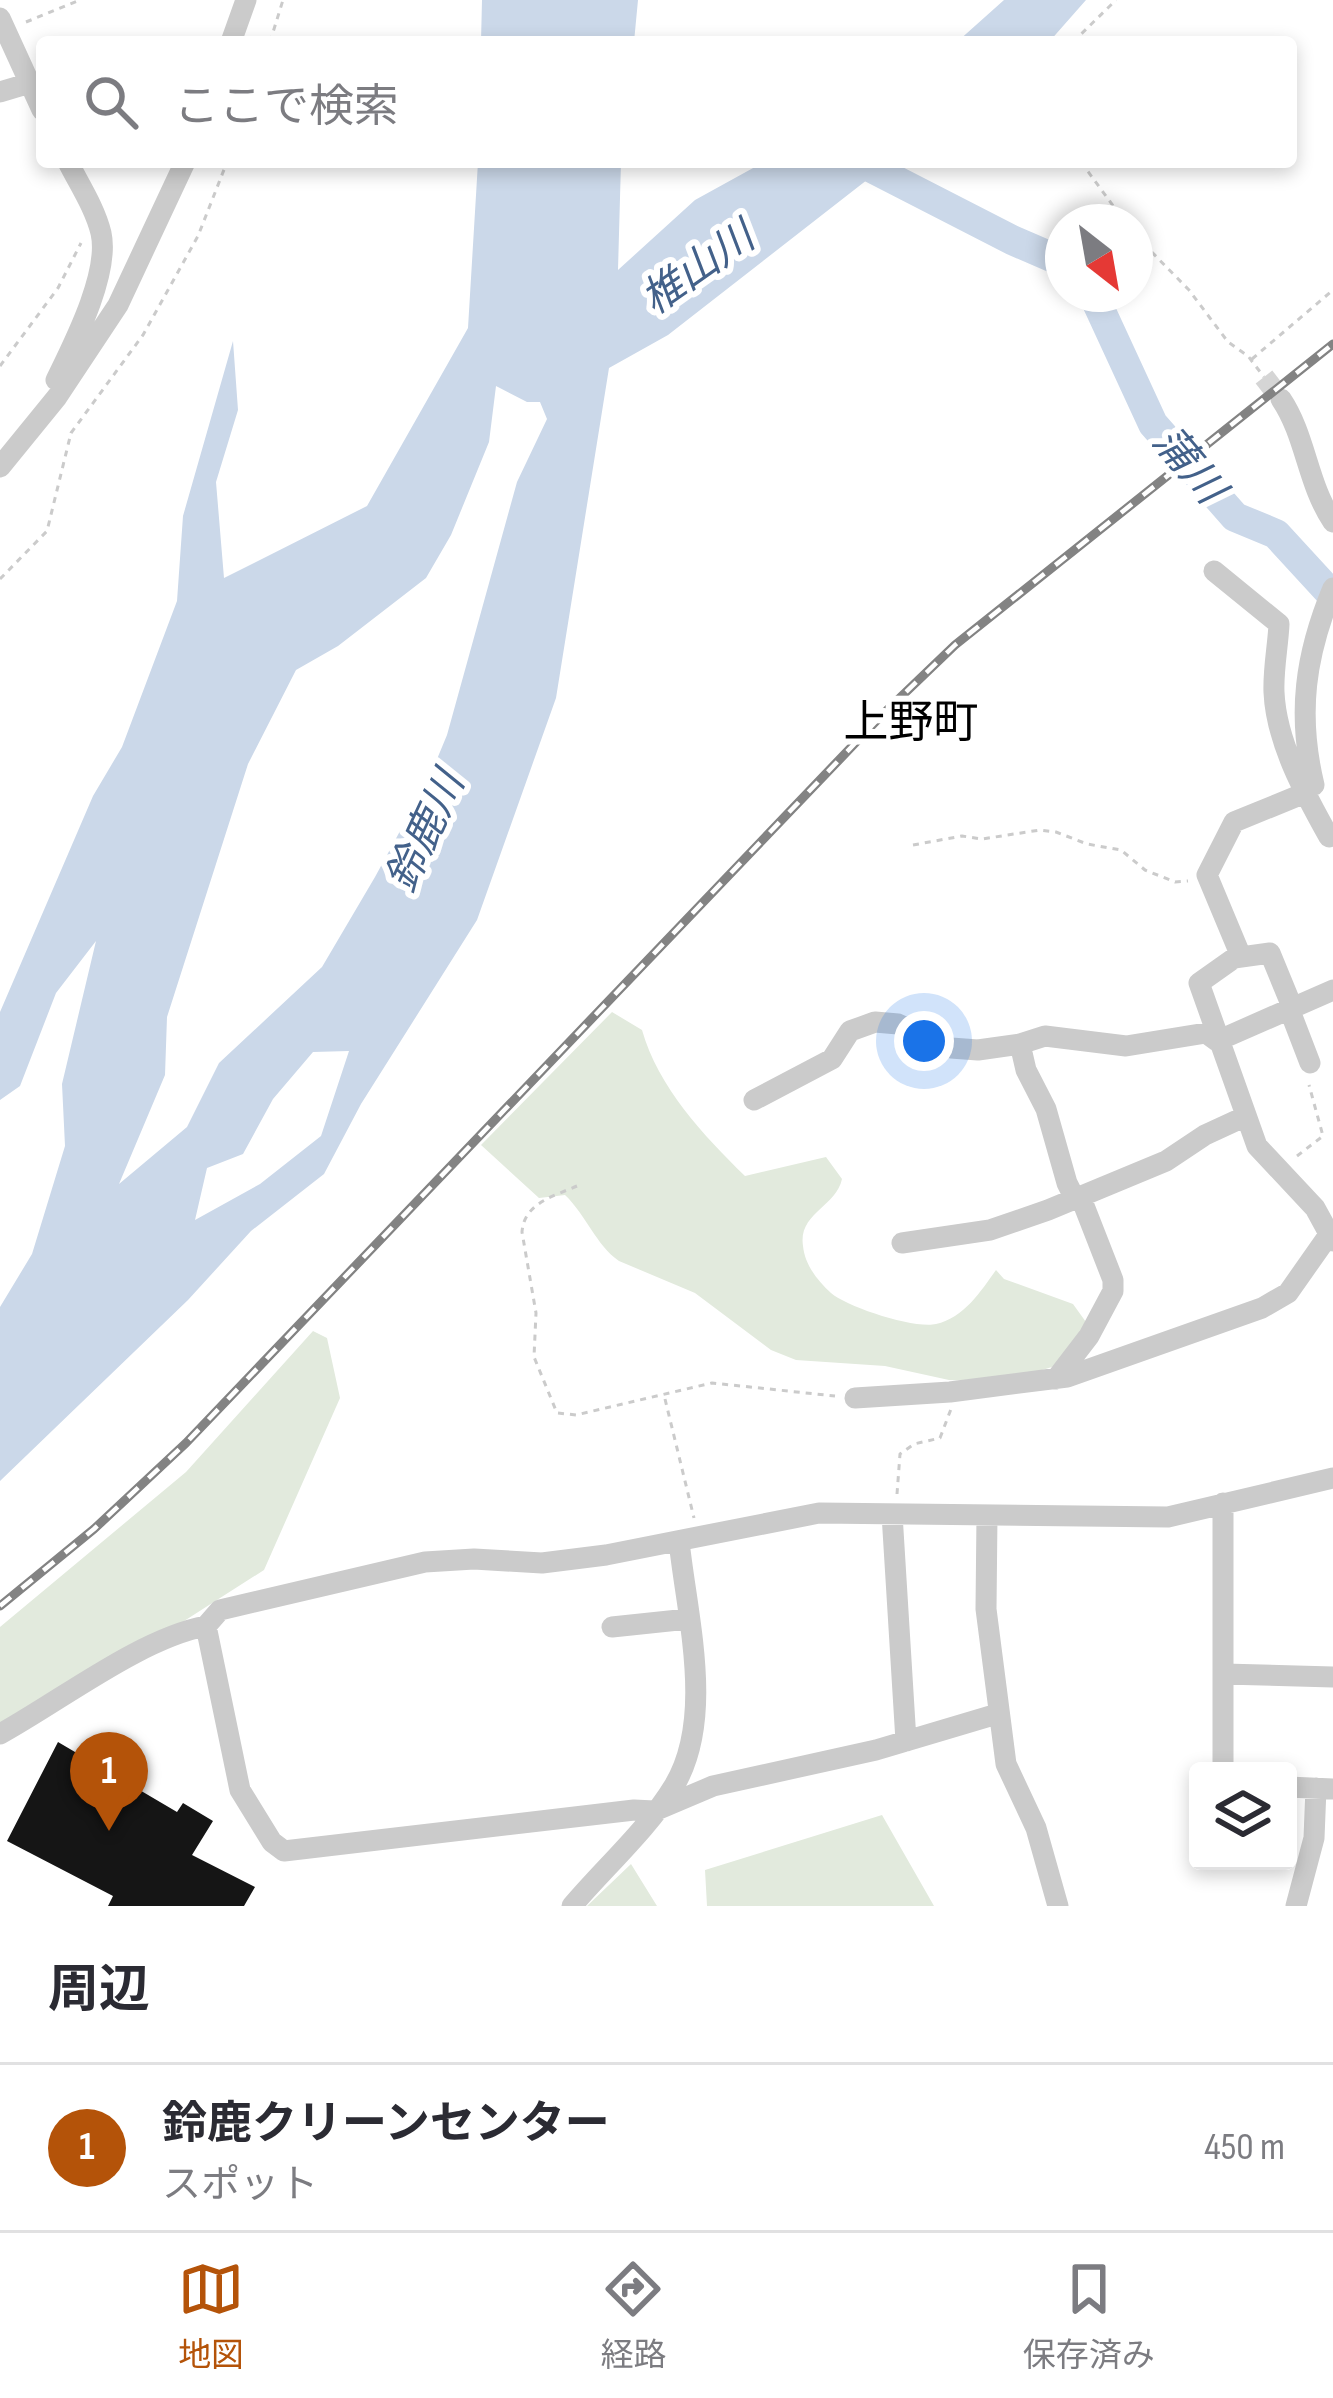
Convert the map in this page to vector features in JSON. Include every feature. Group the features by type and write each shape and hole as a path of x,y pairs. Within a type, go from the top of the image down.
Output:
{"street":[{"path":"233,36 246,0"},
{"path":"3,24 36,96"},
{"path":"0,92 30,83"},
{"path":"57,397 54,386 76,339 102,252 95,215 71,168"},
{"path":"0,467 57,397 118,305 181,168"},
{"path":"1281,399 1317,498 1333,522"},
{"path":"1214,571 1280,624 1276,705 1319,799"},
{"path":"1331,843 1303,729 1304,685 1333,588"},
{"path":"855,1398 950,1393 1056,1379 1262,1308 1288,1293 1330,1239 1324,1203 1257,1146 1199,983 1240,954 1207,875 1234,822 1319,799"},
{"path":"1234,958 1270,953 1309,1072"},
{"path":"1217,1040 1333,990"},
{"path":"754,1100 832,1059 850,1031 866,1024 898,1024 951,1048 978,1050 1056,1035 1105,1046 1206,1033 1217,1040"},
{"path":"1020,1044 1026,1070 1046,1109 1067,1183 1073,1195 1081,1198 1113,1280 1113,1291 1089,1336 1056,1379"},
{"path":"902,1243 990,1230 1081,1198 1166,1161 1244,1117"},
{"path":"0,1734 127,1658 189,1629 206,1626 220,1610 425,1562 542,1563 819,1513 1168,1517 1333,1478"},
{"path":"1223,1503 1223,1762"},
{"path":"895,1514 906,1742"},
{"path":"987,1515 986,1609 1006,1764 1036,1828 1058,1906"},
{"path":"572,1906 655,1811 683,1768 695,1725 689,1539"},
{"path":"612,1627 688,1618"},
{"path":"206,1626 240,1790 272,1842 284,1851 655,1811 713,1786 906,1742 997,1714"},
{"path":"1224,1674 1333,1677"},
{"path":"1296,1906 1324,1789"}],"path":[{"path":"3,24 80,0"},
{"path":"272,36 283,0"},
{"path":"1079,36 1116,0"},
{"path":"0,579 47,531 71,433 143,335 198,236 225,168"},
{"path":"1085,168 1112,204"},
{"path":"0,366 58,288 95,215"},
{"path":"1153,253 1264,377"},
{"path":"1251,360 1333,290"},
{"path":"913,844 1040,830 1121,850 1145,870 1175,882 1207,875"},
{"path":"1284,1171 1290,1160 1323,1136 1309,1072"},
{"path":"577,1186 534,1206 521,1232 536,1313 534,1357 557,1413 576,1414 725,1382 855,1398"},
{"path":"895,1514 900,1454 946,1432 950,1393"},
{"path":"664,1396 689,1539"}],"shaded area":[{"path":"612,1012 642,1030 671,1091 745,1176 826,1157 842,1179 833,1197 806,1226 803,1246 813,1272 839,1299 897,1320 936,1324 963,1310 996,1270 1004,1279 1073,1304 1096,1336 1052,1367 1003,1382 949,1380 885,1366 796,1360 771,1350 695,1293 619,1261 565,1195 539,1198 481,1145"},
{"path":"313,1331 327,1338 340,1398 264,1570 45,1710 0,1733 0,1627 186,1472"},
{"path":"882,1815 934,1906 707,1906 705,1870"},
{"path":"631,1864 657,1906 587,1906"}],"water":[{"path":"482,0 638,0 635,36 481,36"},
{"path":"1004,0 1086,0 1054,36 964,36"},
{"path":"478,168 621,168 618,270 695,200 753,168 882,168 668,335 609,368 556,698 477,920 361,1104 324,1174 251,1231 188,1300 0,1481 0,1307 32,1254 65,1146 62,1084 96,941 56,993 20,1086 0,1100 0,1012 93,796 122,747 177,601 183,516 233,341 238,410 216,482 224,578 367,506 468,328","holes":["496,386 527,402 540,402 547,419 517,482 447,735 430,776 322,967 219,1063 187,1127 119,1184 165,1075 167,1017 248,764 296,670 338,646 426,578 451,535 489,442","349,1051 321,1136 260,1184 195,1220 207,1168 243,1154 273,1099 313,1052"]}],"building":[{"path":"58,1742 177,1812 183,1803 213,1821 192,1855 255,1887 244,1906 108,1906 113,1896 7,1841"}],"waterway":[{"name":"蒲川","path":"872,168 1045,254"},
{"name":"蒲川","path":"1101,312 1153,424 1235,517 1276,534 1333,596"}],"tunnel":[{"path":"1264,377 1281,399"}],"railway":[{"path":"0,1606 94,1529 186,1443 882,715 955,645 1333,344"}],"place":[{"name":"鈴鹿クリーンセンター","path":"109,1831"}],"district":[{"name":"上野町","path":"911,721"}],"water label":[{"name":"椎山川","path":"697,267"},
{"name":"鈴鹿川","path":"424,831"}]}
